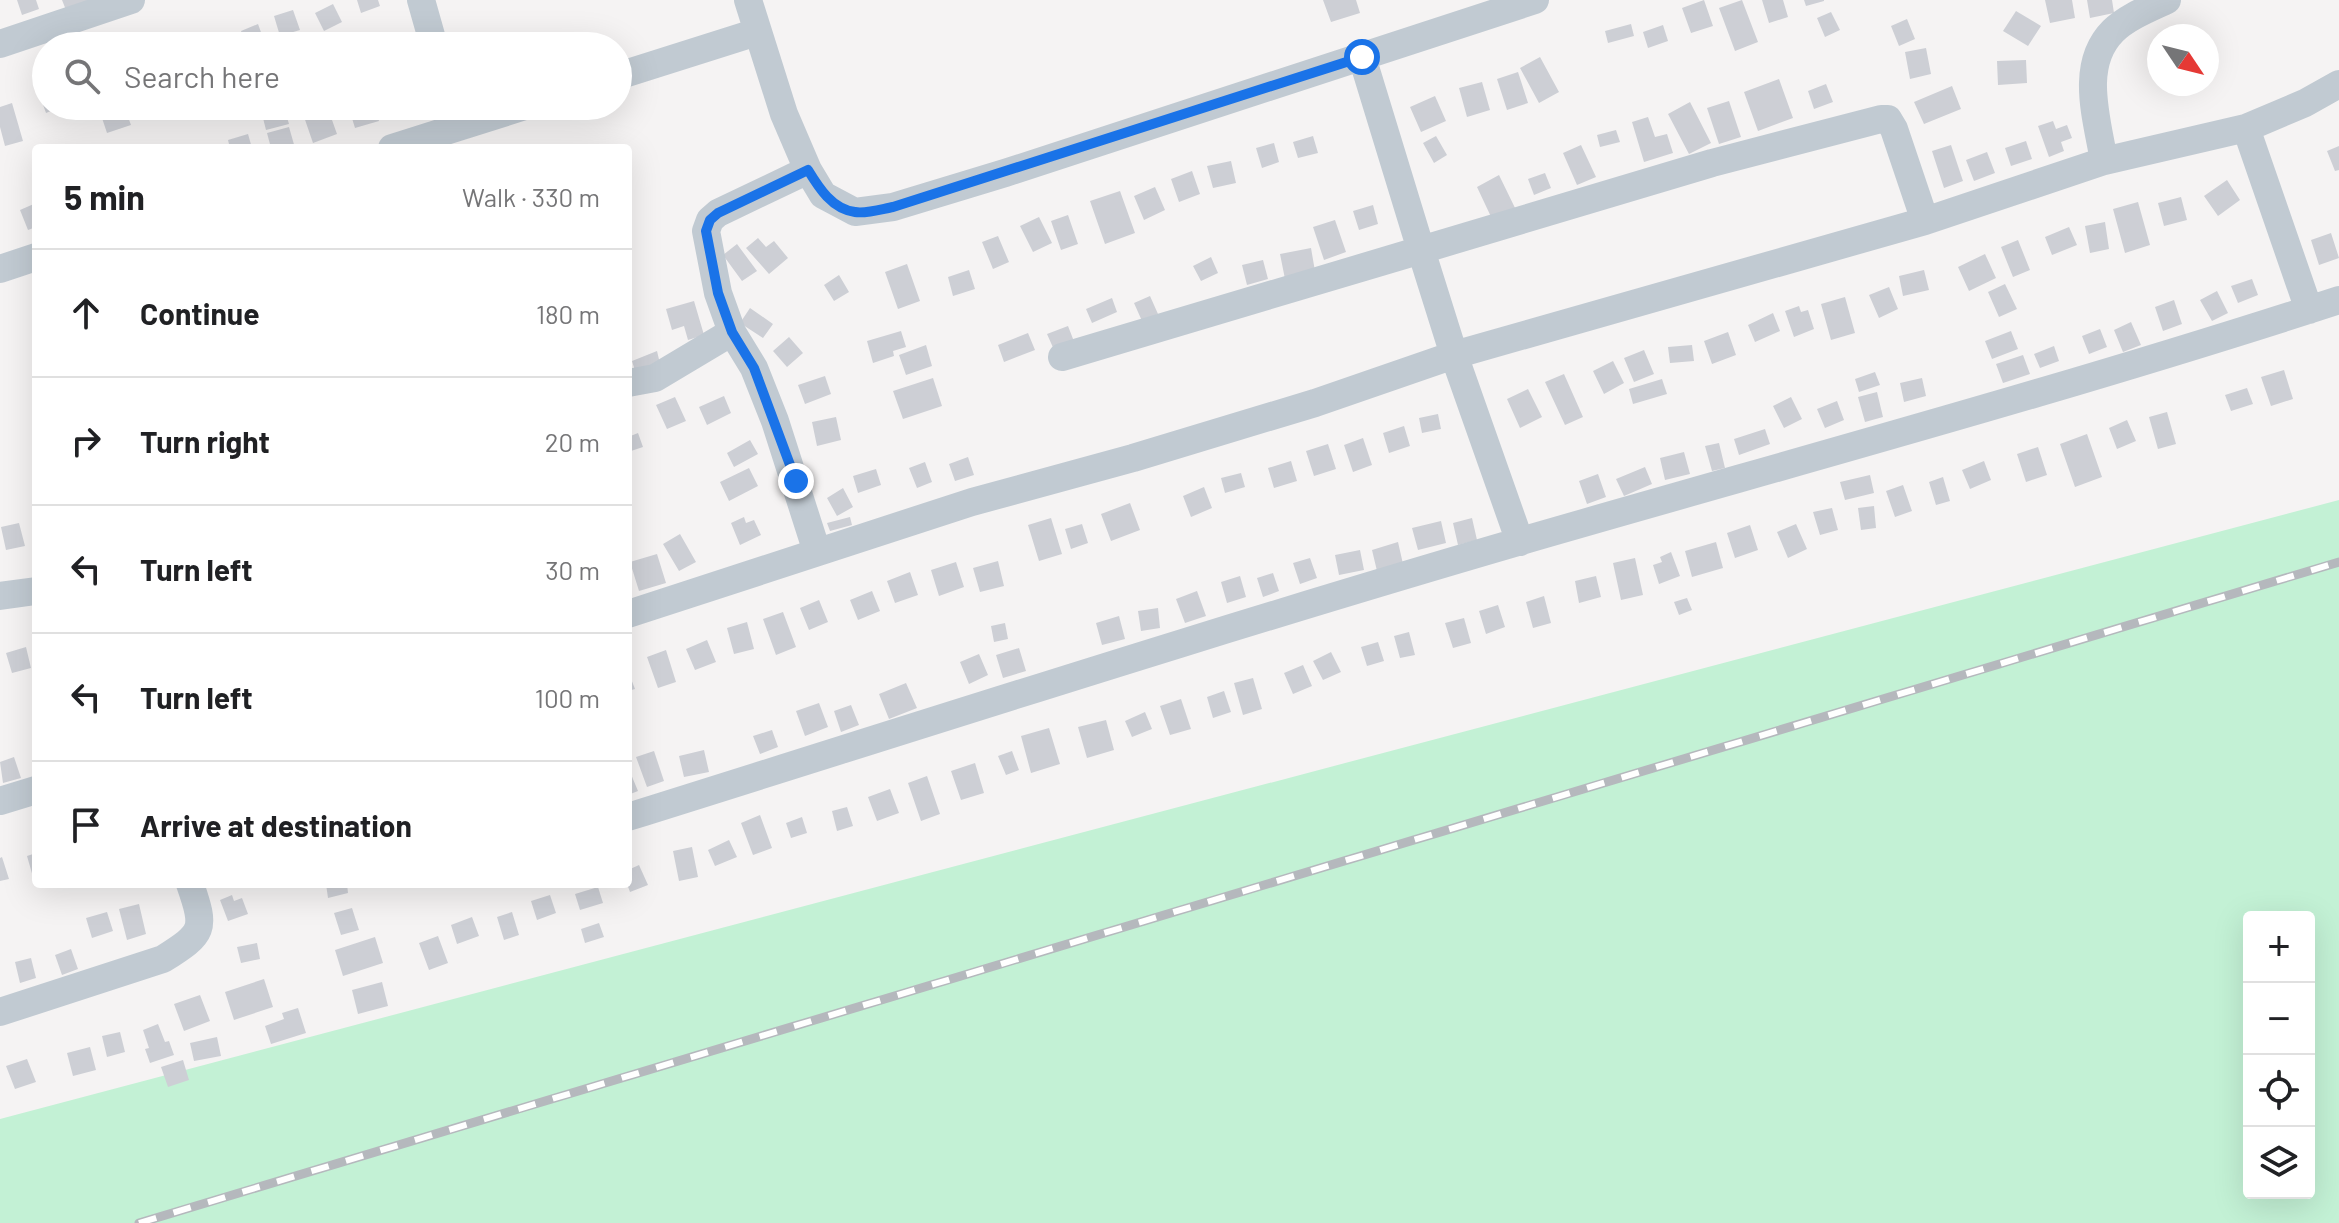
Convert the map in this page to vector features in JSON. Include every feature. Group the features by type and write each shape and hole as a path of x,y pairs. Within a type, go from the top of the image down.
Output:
{"street":[{"path":"36,32 131,0"},
{"path":"421,0 430,32"},
{"path":"748,0 784,114 808,170 823,195 855,212 893,207 1535,0"},
{"path":"2104,161 2094,103 2093,69 2099,47 2115,28 2167,0"},
{"path":"632,72 757,32"},
{"path":"0,44 32,33"},
{"path":"1362,57 1454,355 1520,542"},
{"path":"632,613 972,502 1315,403 1454,355 1925,221 2104,161 2246,128 2305,103 2339,84"},
{"path":"1062,357 1712,163 1881,119 1888,119 1894,129 1925,221"},
{"path":"400,144 447,120"},
{"path":"2246,128 2309,310"},
{"path":"808,170 718,213 710,220 706,242 718,293 732,332 754,368 765,395 817,552"},
{"path":"0,269 32,258"},
{"path":"632,816 1520,542 1770,472 2339,300"},
{"path":"632,382 655,378 732,332"},
{"path":"0,596 32,592"},
{"path":"0,801 32,791"},
{"path":"0,1012 163,959 182,948 196,936 201,920 191,888"}],"green space":[{"path":"2339,500 2339,1223 0,1223 0,1119"}],"building":[{"path":"17,0 36,0 39,9 22,15"},
{"path":"62,0 90,0 66,10"},
{"path":"357,0 378,0 380,6 361,13"},
{"path":"1323,0 1356,0 1360,13 1331,22"},
{"path":"1704,0 1713,26 1691,33 1682,8"},
{"path":"1742,0 1758,42 1735,51 1719,8"},
{"path":"1762,0 1783,0 1788,17 1769,23"},
{"path":"1804,0 1824,0 1824,1 1806,6"},
{"path":"2045,0 2072,0 2075,18 2050,23"},
{"path":"2087,0 2112,0 2114,13 2090,18"},
{"path":"333,4 342,22 324,31 315,13"},
{"path":"293,10 300,30 279,32 274,16"},
{"path":"2016,11 2041,26 2028,46 2003,31"},
{"path":"1831,12 1840,30 1825,37 1817,18"},
{"path":"1907,19 1915,39 1899,46 1891,26"},
{"path":"258,24 261,32 241,32"},
{"path":"1631,24 1634,36 1608,43 1605,31"},
{"path":"1663,25 1668,41 1648,48 1643,32"},
{"path":"1926,48 1931,74 1910,79 1905,52"},
{"path":"1540,57 1559,92 1539,103 1520,68"},
{"path":"2026,60 2027,83 1998,85 1997,61"},
{"path":"1518,72 1528,103 1507,110 1497,79"},
{"path":"1779,79 1793,118 1758,131 1744,92"},
{"path":"1482,82 1490,110 1467,117 1459,88"},
{"path":"1826,84 1833,102 1814,109 1808,91"},
{"path":"1952,86 1961,109 1924,124 1914,102"},
{"path":"1435,96 1446,121 1421,132 1410,107"},
{"path":"1729,101 1741,137 1719,144 1707,108"},
{"path":"1690,102 1711,143 1689,154 1668,114"},
{"path":"12,103 23,141 5,146 0,127 0,107"},
{"path":"1648,117 1655,137 1667,134 1673,153 1644,162 1632,122"},
{"path":"103,120 129,120 131,125 107,133"},
{"path":"264,120 288,120 289,124 266,130"},
{"path":"305,120 332,120 337,134 313,143"},
{"path":"353,120 379,120 379,121 355,128"},
{"path":"2053,121 2056,129 2067,125 2072,138 2061,142 2064,151 2049,157 2038,126"},
{"path":"289,127 294,144 270,144 267,133"},
{"path":"1616,130 1620,142 1600,147 1597,135"},
{"path":"248,134 251,144 229,144 228,140"},
{"path":"1313,136 1318,153 1298,158 1293,142"},
{"path":"1436,136 1447,155 1434,163 1423,143"},
{"path":"2026,141 2032,159 2011,166 2005,148"},
{"path":"1274,143 1279,162 1262,168 1256,148"},
{"path":"1581,145 1596,177 1577,185 1563,153"},
{"path":"1951,145 1963,181 1944,188 1932,151"},
{"path":"2339,146 2339,170 2335,171 2327,151"},
{"path":"1987,152 1995,173 1974,181 1966,160"},
{"path":"1231,161 1236,183 1213,188 1207,166"},
{"path":"1192,171 1200,194 1179,202 1171,179"},
{"path":"1545,173 1551,188 1534,195 1528,179"},
{"path":"1499,175 1516,210 1493,221 1477,187"},
{"path":"2227,180 2240,200 2218,216 2204,196"},
{"path":"1155,187 1165,210 1144,220 1134,196"},
{"path":"1120,191 1135,233 1105,244 1090,201"},
{"path":"2181,197 2187,220 2164,226 2158,203"},
{"path":"2138,202 2150,245 2125,253 2113,209"},
{"path":"32,205 32,228 28,230 20,210"},
{"path":"1373,205 1378,224 1359,230 1353,211"},
{"path":"1068,215 1078,244 1061,250 1051,221"},
{"path":"1039,217 1052,243 1033,252 1020,226"},
{"path":"1335,220 1346,252 1324,260 1313,227"},
{"path":"2105,222 2109,249 2090,253 2085,226"},
{"path":"2069,227 2077,245 2052,255 2045,237"},
{"path":"2331,233 2339,258 2319,265 2311,240"},
{"path":"998,236 1009,262 993,269 982,242"},
{"path":"758,238 766,247 774,241 788,258 769,274 746,248"},
{"path":"2018,240 2030,270 2013,277 2001,247"},
{"path":"737,244 757,271 742,281 723,255"},
{"path":"1311,248 1316,277 1286,284 1280,254"},
{"path":"1985,254 1996,278 1969,291 1958,267"},
{"path":"1211,257 1218,273 1201,281 1193,266"},
{"path":"1263,260 1268,279 1247,285 1242,265"},
{"path":"907,264 920,301 898,309 885,272"},
{"path":"969,270 975,289 953,296 948,277"},
{"path":"1924,270 1929,290 1903,296 1899,276"},
{"path":"839,275 849,292 834,301 824,285"},
{"path":"2252,279 2258,295 2238,303 2231,286"},
{"path":"2005,284 2017,309 1999,317 1988,292"},
{"path":"1889,287 1898,309 1879,318 1869,295"},
{"path":"2217,291 2228,313 2212,321 2200,300"},
{"path":"1150,296 1158,314 1142,321 1134,303"},
{"path":"1845,297 1855,333 1831,340 1821,304"},
{"path":"1112,298 1117,312 1092,323 1086,309"},
{"path":"2174,300 2182,324 2163,331 2155,307"},
{"path":"694,301 704,335 688,340 684,326 672,330 666,309"},
{"path":"1799,306 1801,312 1808,310 1814,329 1794,337 1785,311"},
{"path":"750,308 773,324 763,338 740,323"},
{"path":"1773,313 1780,331 1755,342 1748,325"},
{"path":"2131,322 2141,345 2123,352 2114,330"},
{"path":"1068,326 1075,344 1055,352 1047,334"},
{"path":"2100,329 2107,347 2089,354 2082,336"},
{"path":"901,331 906,347 893,351 894,356 873,363 867,341"},
{"path":"2011,331 2018,349 1992,359 1985,341"},
{"path":"1728,332 1736,355 1712,364 1704,341"},
{"path":"1028,333 1035,350 1004,362 998,345"},
{"path":"789,337 803,353 787,367 773,351"},
{"path":"926,345 932,366 906,375 899,355"},
{"path":"1692,345 1694,361 1670,363 1668,347"},
{"path":"2054,346 2059,361 2040,368 2034,354"},
{"path":"1644,350 1654,374 1634,382 1624,358"},
{"path":"657,351 661,368 636,374 632,361"},
{"path":"2023,355 2030,374 2003,383 1996,364"},
{"path":"1613,361 1624,383 1604,394 1593,371"},
{"path":"2284,370 2293,399 2271,406 2261,377"},
{"path":"1875,372 1880,385 1859,392 1855,379"},
{"path":"1564,374 1583,417 1565,425 1545,382"},
{"path":"825,376 831,394 805,404 798,385"},
{"path":"933,378 942,406 903,419 893,391"},
{"path":"1922,378 1926,396 1904,402 1900,383"},
{"path":"1662,379 1667,394 1633,404 1629,389"},
{"path":"2247,388 2253,404 2231,411 2225,395"},
{"path":"1528,389 1542,417 1520,428 1507,399"},
{"path":"1877,392 1883,417 1865,422 1858,397"},
{"path":"724,396 731,413 707,425 699,407"},
{"path":"675,397 686,421 667,429 656,405"},
{"path":"1791,397 1802,419 1784,428 1773,406"},
{"path":"1837,401 1844,420 1825,428 1817,409"},
{"path":"2167,412 2176,444 2158,449 2149,417"},
{"path":"1438,414 1441,429 1422,433 1419,418"},
{"path":"836,417 841,440 817,446 812,422"},
{"path":"2127,420 2136,441 2117,449 2109,428"},
{"path":"1404,426 1410,446 1389,453 1383,433"},
{"path":"1765,429 1770,444 1739,455 1734,439"},
{"path":"638,433 643,447 632,451 632,435"},
{"path":"2087,434 2102,477 2075,487 2060,444"},
{"path":"1363,438 1372,465 1353,472 1344,445"},
{"path":"750,440 758,454 734,467 727,453"},
{"path":"1719,443 1725,468 1712,471 1705,446"},
{"path":"1328,444 1336,469 1314,476 1306,451"},
{"path":"2038,447 2047,475 2026,482 2017,454"},
{"path":"1684,452 1690,474 1665,480 1660,458"},
{"path":"968,457 974,475 955,481 949,464"},
{"path":"1291,461 1297,481 1274,488 1268,468"},
{"path":"1984,461 1991,480 1970,489 1962,470"},
{"path":"925,462 932,482 917,488 909,468"},
{"path":"1645,467 1652,484 1624,496 1616,479"},
{"path":"749,468 758,486 729,501 720,482"},
{"path":"876,469 881,485 858,493 853,476"},
{"path":"1241,473 1245,487 1225,493 1221,478"},
{"path":"1598,474 1606,497 1587,504 1579,481"},
{"path":"1870,475 1874,493 1845,500 1840,482"},
{"path":"1943,477 1950,501 1936,505 1929,482"},
{"path":"1903,485 1912,511 1895,517 1886,491"},
{"path":"1204,487 1212,508 1191,517 1183,496"},
{"path":"843,488 853,507 837,516 827,498"},
{"path":"1130,503 1140,530 1111,541 1101,514"},
{"path":"1874,506 1876,528 1861,530 1858,508"},
{"path":"1832,508 1838,530 1820,535 1813,512"},
{"path":"744,517 746,523 754,520 761,535 740,545 731,523"},
{"path":"850,517 852,525 830,531 827,523"},
{"path":"1051,518 1062,554 1039,561 1028,525"},
{"path":"1472,518 1477,540 1458,545 1453,523"},
{"path":"1441,521 1446,543 1418,550 1412,528"},
{"path":"19,523 25,546 6,550 1,527"},
{"path":"1082,524 1088,543 1071,549 1065,529"},
{"path":"1796,524 1807,549 1788,558 1777,532"},
{"path":"1750,525 1758,550 1735,558 1727,533"},
{"path":"680,534 696,562 679,571 663,544"},
{"path":"1398,542 1403,564 1377,571 1372,550"},
{"path":"1716,542 1723,568 1692,577 1685,551"},
{"path":"1360,550 1364,570 1339,575 1335,555"},
{"path":"1671,552 1680,576 1659,584 1653,565 1662,562 1660,557"},
{"path":"657,554 666,583 639,591 632,561"},
{"path":"1310,558 1317,578 1300,584 1293,563"},
{"path":"1635,558 1643,595 1621,600 1613,563"},
{"path":"998,561 1004,586 980,592 973,568"},
{"path":"956,562 964,587 939,596 931,570"},
{"path":"910,572 918,595 895,603 887,581"},
{"path":"1273,573 1279,591 1263,597 1257,578"},
{"path":"1240,576 1246,597 1227,603 1221,582"},
{"path":"1596,576 1601,597 1579,603 1575,581"},
{"path":"872,591 880,611 858,620 850,600"},
{"path":"1197,591 1206,616 1185,623 1176,599"},
{"path":"1544,596 1551,623 1533,628 1526,602"},
{"path":"1687,598 1692,610 1679,615 1674,602"},
{"path":"819,600 828,622 809,630 800,608"},
{"path":"1498,605 1505,627 1486,634 1479,611"},
{"path":"1158,608 1160,628 1141,631 1138,611"},
{"path":"783,612 796,647 776,655 763,619"},
{"path":"1119,616 1125,639 1102,645 1096,623"},
{"path":"1464,618 1471,643 1453,648 1445,623"},
{"path":"747,622 754,649 734,654 727,628"},
{"path":"1005,623 1008,639 994,642 991,626"},
{"path":"1409,632 1415,655 1400,658 1394,636"},
{"path":"707,640 716,662 695,670 686,649"},
{"path":"1378,642 1384,661 1367,666 1361,647"},
{"path":"26,647 31,668 12,673 6,653"},
{"path":"1019,648 1026,671 1003,678 996,655"},
{"path":"666,650 676,682 658,688 647,657"},
{"path":"1331,652 1341,672 1323,680 1313,661"},
{"path":"979,654 988,675 969,684 960,662"},
{"path":"1303,665 1312,686 1293,694 1284,673"},
{"path":"1253,678 1262,709 1243,715 1234,683"},
{"path":"906,683 917,708 889,719 879,694"},
{"path":"1224,691 1231,712 1213,718 1207,697"},
{"path":"1181,699 1191,729 1170,735 1160,706"},
{"path":"819,703 828,727 805,736 796,711"},
{"path":"851,705 859,725 841,732 834,711"},
{"path":"1145,712 1152,729 1132,737 1125,721"},
{"path":"1106,720 1114,750 1087,758 1078,727"},
{"path":"1049,728 1060,764 1031,773 1021,736"},
{"path":"772,730 778,747 760,754 753,736"},
{"path":"704,750 709,772 684,777 679,756"},
{"path":"654,751 664,781 647,787 636,757"},
{"path":"1012,751 1019,770 1006,775 998,756"},
{"path":"14,757 21,778 3,783 0,762"},
{"path":"975,763 984,793 961,800 951,771"},
{"path":"927,776 940,814 921,821 908,783"},
{"path":"632,777 638,791 632,793"},
{"path":"890,789 899,813 877,821 868,797"},
{"path":"847,807 853,826 837,831 832,811"},
{"path":"760,815 772,848 753,855 741,823"},
{"path":"802,817 807,833 791,838 786,823"},
{"path":"729,840 737,857 715,866 708,850"},
{"path":"692,847 698,877 679,881 673,851"},
{"path":"32,854 32,874 27,856"},
{"path":"0,858 9,879 0,881"},
{"path":"639,865 648,885 630,892 628,888 632,888 632,868"},
{"path":"327,888 347,888 348,893 328,898"},
{"path":"598,888 603,903 580,910 575,894"},
{"path":"232,895 234,901 242,898 248,914 228,921 220,900"},
{"path":"550,895 556,913 537,920 531,901"},
{"path":"139,904 146,934 127,940 119,909"},
{"path":"352,908 359,930 341,935 334,913"},
{"path":"107,912 113,931 92,938 86,918"},
{"path":"512,912 519,935 504,940 497,917"},
{"path":"472,917 479,936 457,944 451,925"},
{"path":"599,923 604,937 585,943 581,929"},
{"path":"438,936 448,963 429,970 419,943"},
{"path":"375,937 383,963 343,976 335,950"},
{"path":"257,943 260,959 241,963 237,947"},
{"path":"71,949 78,969 62,975 55,955"},
{"path":"31,958 36,978 20,983 15,962"},
{"path":"264,979 273,1007 234,1020 225,992"},
{"path":"382,982 388,1006 358,1014 352,990"},
{"path":"200,995 210,1021 184,1031 174,1004"},
{"path":"298,1008 306,1033 271,1044 265,1026 284,1019 282,1013"},
{"path":"158,1024 174,1055 150,1063 143,1030"},
{"path":"120,1032 125,1052 107,1057 102,1036"},
{"path":"217,1037 221,1056 194,1061 190,1043"},
{"path":"90,1047 96,1070 73,1076 67,1053"},
{"path":"27,1059 36,1082 15,1089 6,1066"},
{"path":"183,1060 189,1080 168,1087 161,1067"}],"railway":[{"path":"139,1223 2339,562"}],"route":[{"path":"796,481 754,368 732,332 718,293 706,231 710,220 718,213 808,170 823,195 841,207 855,212 893,207 1362,57"}]}
